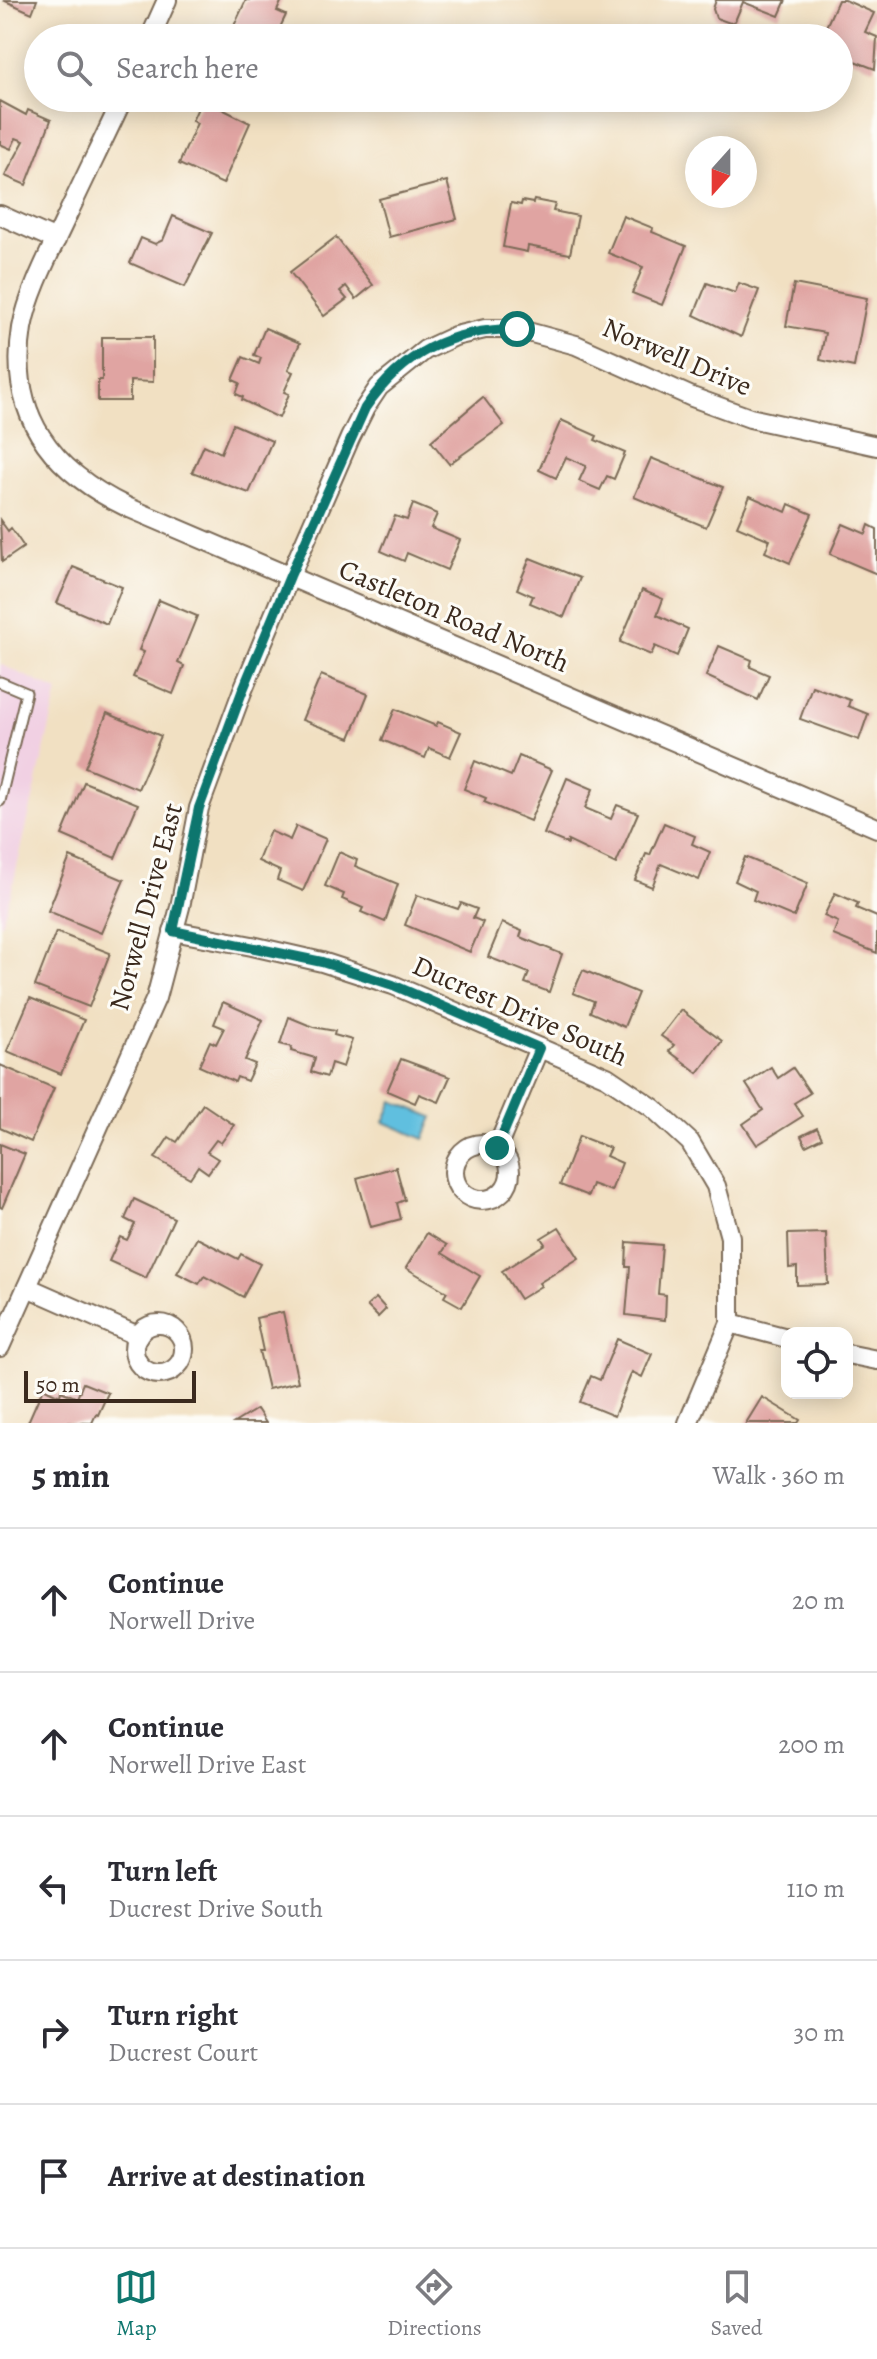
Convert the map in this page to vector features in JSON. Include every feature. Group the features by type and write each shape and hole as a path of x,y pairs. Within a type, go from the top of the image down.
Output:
{"street":[{"path":"156,24 167,0"},
{"name":"Castleton Road North","path":"116,112 56,240 22,327 22,397 34,427 69,472 98,493 877,828"},
{"path":"0,215 56,240"},
{"name":"Norwell Drive","path":"455,336 485,329 517,329 576,345 692,397 750,418 877,446"},
{"name":"Norwell Drive East","path":"0,1347 156,998 199,808 290,576 365,408 379,387 425,350 455,336"},
{"name":"Ducrest Drive South","path":"173,931 322,962 393,985 607,1077 653,1108 690,1142 716,1186 730,1237 730,1323"},
{"path":"497,1148 539,1048"},
{"path":"27,1287 138,1336"},
{"path":"688,1423 730,1323 781,1336"},
{"path":"853,1355 877,1360"}],"lane":[{"path":"0,682 26,693 0,801"}],"shaded area":[{"path":"0,664 58,691 11,893 0,927"}],"water":[{"path":"393,1101 433,1117 424,1139 384,1122"}],"building":[{"path":"3,0 37,0 32,13"},
{"path":"246,0 282,0 277,11 286,15 282,24 235,24"},
{"path":"716,0 786,0 779,16 743,2 735,21 730,23 716,18 713,9"},
{"path":"838,0 874,13 865,32 877,37 875,69 853,60 853,24 827,24"},
{"path":"0,101 26,115 33,112 51,120 26,185 5,176 24,141 16,138 11,149 0,144"},
{"path":"196,112 228,112 250,123 223,184 179,164 197,123 192,121"},
{"path":"447,181 457,219 389,237 379,199"},
{"path":"534,200 555,204 553,211 578,216 570,254 528,246 527,252 503,247 511,203 521,205 522,201 533,203"},
{"path":"173,216 212,233 185,287 130,263 141,238 155,244 163,240"},
{"path":"623,216 686,246 662,305 632,293 643,267 608,253"},
{"path":"336,237 373,285 356,299 346,286 340,291 347,299 324,316 290,272"},
{"path":"707,283 735,293 739,283 759,290 741,337 694,315"},
{"path":"794,284 867,298 854,367 820,360 825,333 786,326"},
{"path":"265,328 300,343 288,370 293,372 284,392 289,394 279,418 242,400 243,397 236,394 240,383 233,380 243,357 259,364 261,358 254,355"},
{"path":"102,337 153,337 153,382 130,381 130,401 98,401 98,380 102,380"},
{"path":"483,397 504,425 449,464 431,441"},
{"path":"561,420 625,453 614,479 607,476 600,490 579,481 586,466 566,457 556,478 539,470"},
{"path":"233,424 272,441 249,493 192,472 204,445 221,453"},
{"path":"651,458 723,487 706,527 634,497"},
{"path":"750,496 786,512 789,504 812,514 790,563 765,552 770,540 737,526"},
{"path":"413,504 437,514 431,528 460,540 447,570 407,553 404,561 381,551 395,516 407,520"},
{"path":"0,520 8,531 11,528 24,547 2,562"},
{"path":"843,524 866,534 869,525 877,529 877,574 830,554"},
{"path":"530,558 580,578 564,617 530,603 533,596 517,589"},
{"path":"73,567 122,587 107,624 57,603"},
{"path":"642,590 663,599 657,615 688,629 677,656 655,646 651,655 620,642"},
{"path":"159,600 197,616 178,663 184,666 173,694 133,677 144,652 139,650"},
{"path":"719,646 752,660 750,667 769,675 758,700 706,676"},
{"path":"321,675 368,694 350,738 302,720"},
{"path":"812,686 850,700 848,706 868,714 859,740 800,719"},
{"path":"395,709 436,726 438,722 461,732 450,757 429,748 425,758 382,740"},
{"path":"107,713 161,736 138,789 85,767"},
{"path":"519,756 552,770 530,821 484,802 486,798 464,789 475,761 511,776"},
{"path":"567,778 593,789 585,808 611,819 617,805 638,813 616,864 568,841 568,844 544,834"},
{"path":"84,782 138,804 115,858 62,835"},
{"path":"664,823 695,836 692,844 710,852 699,880 661,864 652,887 635,880"},
{"path":"296,826 326,839 303,891 277,880 280,871 258,861 270,831 290,840"},
{"path":"339,852 357,860 355,866 398,884 385,922 361,912 363,908 342,899 344,894 325,886"},
{"path":"70,857 124,880 101,933 48,911"},
{"path":"745,857 808,883 794,917 753,900 756,891 735,881"},
{"path":"835,893 858,903 856,908 877,917 877,953 833,935 838,922 824,916"},
{"path":"417,895 458,909 461,903 477,909 473,918 483,922 470,952 405,925"},
{"path":"502,923 522,931 520,937 562,954 549,992 525,983 529,973 488,957"},
{"path":"56,932 110,953 89,1007 35,986"},
{"path":"583,970 638,993 624,1027 590,1012 594,1001 573,993"},
{"path":"30,998 84,1020 61,1074 7,1051"},
{"path":"223,1002 263,1020 245,1060 255,1064 247,1081 237,1077 235,1082 199,1066 210,1041 216,1044 224,1028 214,1024"},
{"path":"681,1010 722,1041 698,1073 669,1051 674,1045 661,1036"},
{"path":"289,1017 313,1027 335,1031 334,1035 352,1040 343,1067 331,1063 327,1077 311,1072 315,1058 291,1051 292,1047 280,1044"},
{"path":"401,1059 450,1077 439,1102 419,1094 415,1103 387,1091"},
{"path":"0,1065 54,1088 31,1142 0,1128"},
{"path":"771,1067 778,1078 793,1068 810,1093 794,1103 803,1116 757,1145 743,1124 763,1110 746,1084"},
{"path":"203,1104 234,1125 221,1143 216,1140 207,1152 218,1159 208,1173 198,1166 190,1178 155,1158 169,1137 177,1142"},
{"path":"817,1128 822,1138 806,1146 801,1136"},
{"path":"579,1136 610,1148 606,1156 622,1163 611,1191 592,1184 588,1196 560,1185"},
{"path":"0,1144 25,1154 2,1208 0,1207"},
{"path":"396,1167 405,1200 397,1203 401,1219 371,1227 357,1178"},
{"path":"134,1199 174,1218 146,1278 109,1261 120,1237 127,1240 135,1224 125,1219"},
{"path":"559,1227 579,1258 520,1299 502,1271 545,1244 541,1238"},
{"path":"427,1233 447,1245 442,1253 480,1276 462,1307 444,1297 447,1292 406,1268"},
{"path":"826,1233 828,1284 797,1285 797,1267 789,1268 788,1234"},
{"path":"197,1238 238,1259 241,1254 260,1264 243,1297 204,1276 199,1284 177,1273"},
{"path":"627,1242 662,1245 658,1294 666,1295 665,1320 626,1315 630,1267 626,1267"},
{"path":"376,1298 386,1309 378,1317 367,1306"},
{"path":"283,1312 298,1382 268,1389 259,1351 263,1351 256,1318"},
{"path":"617,1339 652,1354 642,1377 632,1372 614,1416 580,1402 591,1376 600,1380"},
{"path":"83,1383 108,1393 92,1423 28,1422 43,1388 60,1396 61,1391 77,1398"},
{"path":"762,1397 800,1420 798,1423 746,1423"},
{"path":"257,1409 266,1423 234,1423"}],"route":[{"path":"497,1148 539,1048 393,985 322,962 173,931 199,808 290,576 365,408 379,387 425,350 455,336 485,329 517,329"}]}
